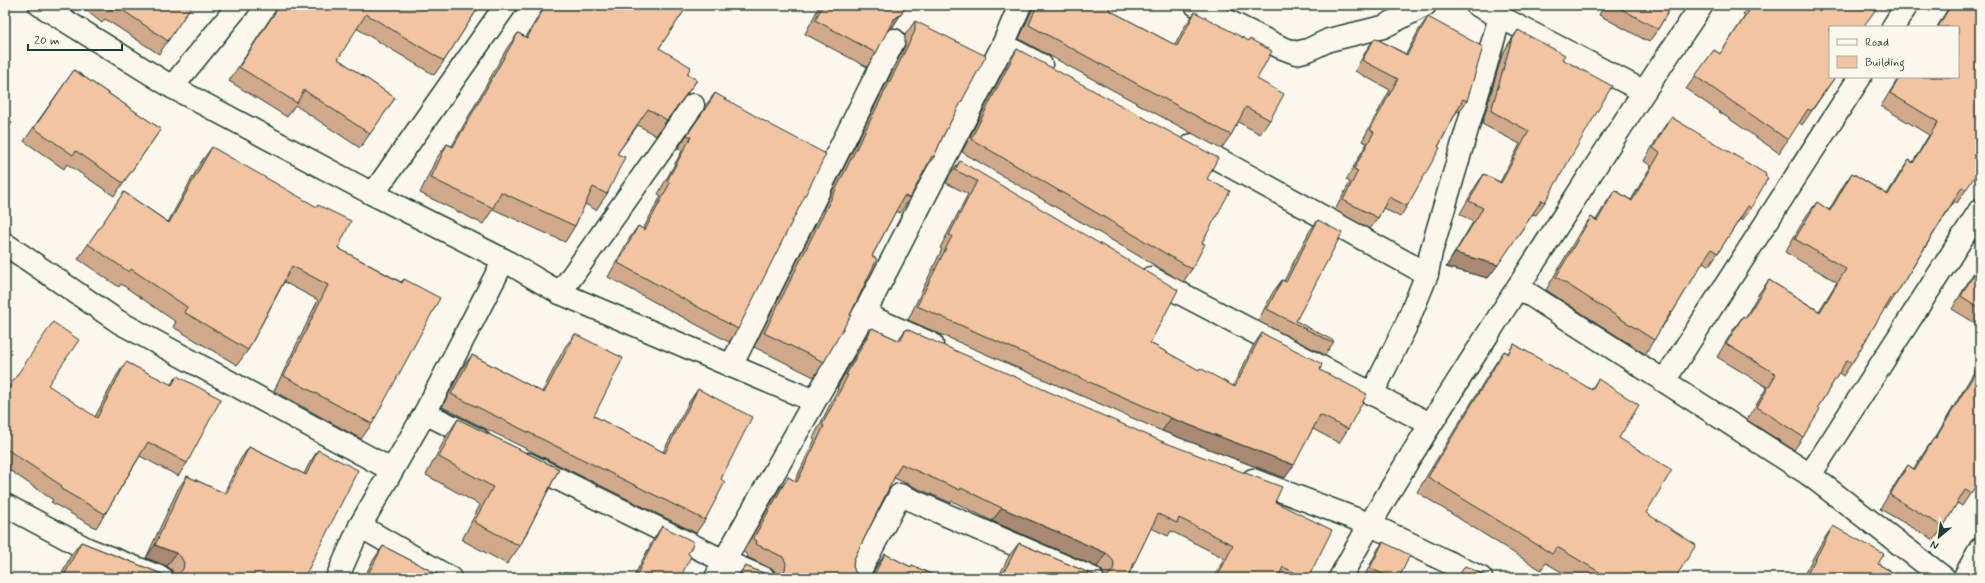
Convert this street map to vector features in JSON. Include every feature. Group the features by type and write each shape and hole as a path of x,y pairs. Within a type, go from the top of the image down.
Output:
{"street":[{"path":"40,5 172,87 373,194 504,260 560,293 814,402"},
{"path":"172,87 239,5"},
{"path":"373,194 506,5"},
{"path":"720,570 864,314 944,156 1003,45 1020,5"},
{"path":"1196,5 1280,47 1296,53 1308,50 1329,40 1383,27 1425,5"},
{"path":"1477,5 1643,91"},
{"path":"1340,578 1369,524 1430,424 1643,91 1702,5"},
{"path":"1894,26 1907,5"},
{"path":"1372,394 1405,328 1428,274 1431,252 1500,17"},
{"path":"731,366 894,40"},
{"path":"1003,45 1058,74"},
{"path":"1664,381 1859,78"},
{"path":"560,293 693,105"},
{"path":"1176,137 1428,274"},
{"path":"944,156 965,168"},
{"path":"1810,475 1980,210"},
{"path":"5,244 119,322 392,470"},
{"path":"337,578 360,526 425,413 504,260"},
{"path":"1136,270 1430,424"},
{"path":"1518,287 1810,475 1944,578"},
{"path":"864,314 950,351"},
{"path":"425,413 503,452 720,570 764,578"},
{"path":"1231,472 1369,524 1481,578"},
{"path":"856,578 900,495 1092,578"},
{"path":"5,505 88,549 162,578"},
{"path":"360,526 450,578"},
{"path":"1964,578 1980,549"}],"building":[{"path":"105,5 115,5 111,10"},
{"path":"115,5 192,5 168,41"},
{"path":"280,5 480,5 444,61 366,14 338,59 395,98 370,134 304,90 297,103 239,67"},
{"path":"546,5 688,5 659,48 691,67 687,74 697,80 667,120 648,109 617,154 625,157 607,194 593,187 575,226 501,192 493,208 431,178 447,144 453,147 518,33 527,38"},
{"path":"823,5 906,5 901,14 893,20 876,53 815,20"},
{"path":"1037,5 1111,5 1109,10 1177,46 1195,12 1249,41 1250,39 1272,51 1257,79 1284,94 1270,120 1246,107 1231,135 1029,25"},
{"path":"1614,5 1672,5 1658,29"},
{"path":"1753,5 1879,5 1864,26 1829,26 1829,78 1834,78 1811,111 1808,109 1788,140 1695,76 1714,50 1720,54"},
{"path":"1951,5 1980,5 1980,168 1966,190 1962,187 1895,296 1893,295 1852,363 1847,360 1818,407 1820,409 1803,437 1757,407 1776,374 1726,344 1743,316 1746,318 1769,280 1820,312 1846,269 1795,239 1817,202 1830,211 1852,173 1888,195 1909,160 1913,163 1938,122 1890,93 1899,78 1959,78 1959,26 1939,26"},
{"path":"1428,17 1483,47 1467,101 1463,99 1438,147 1440,148 1407,206 1389,197 1378,218 1343,200 1358,171 1354,169 1374,132 1370,130 1398,79 1362,60 1375,38 1407,55"},
{"path":"915,21 986,56 943,136 934,157 932,156 910,198 904,196 872,256 877,259 851,315 824,362 764,333 915,31"},
{"path":"1518,30 1565,55 1562,59 1612,86 1545,202 1542,200 1498,265 1455,253 1483,208 1469,201 1484,174 1501,183 1529,131 1491,111 1511,42"},
{"path":"1017,49 1218,158 1207,179 1230,191 1202,243 1205,244 1192,269 971,139"},
{"path":"74,70 161,129 123,183 76,151 73,155 34,128"},
{"path":"715,93 826,154 738,329 618,263 638,226 645,230 670,183 667,181 691,137 687,135"},
{"path":"1671,117 1766,174 1765,176 1768,178 1751,208 1748,206 1718,253 1711,249 1654,340 1556,277 1591,217 1597,221 1615,190 1632,201 1660,153 1653,148"},
{"path":"5,118 12,122 5,135"},
{"path":"212,147 317,207 318,205 351,221 338,248 402,283 404,279 440,298 372,424 284,376 328,285 292,266 248,350 184,312 187,307 131,269 129,272 88,244 124,192 169,223"},
{"path":"960,161 1178,290 1150,343 1199,370 1200,368 1235,387 1262,333 1322,364 1320,370 1367,394 1348,429 1320,415 1294,465 1171,418 917,306 952,236 949,235 977,181 955,170"},
{"path":"1318,220 1342,233 1296,321 1334,341 1333,343 1267,309 1282,280 1286,282"},
{"path":"1980,264 1980,308 1961,296"},
{"path":"53,322 79,340 48,385 97,418 126,362 172,385 177,376 221,399 187,463 148,442 105,514 61,489 62,486 8,450 5,455 5,393"},
{"path":"872,328 900,341 906,329 1161,441 1282,487 1275,502 1332,530 1308,578 1283,567 1278,578 1217,578 1233,545 1179,518 1177,523 1158,514 1127,578 1001,578 1019,543 1096,576 1103,577 1109,575 1113,570 1114,563 1111,557 1106,553 1002,508 961,488 960,490 901,464 854,559 853,566 855,572 860,576 872,576 885,554 911,567 912,565 939,578 738,578 745,566 774,577 780,575 785,570 786,563 783,557 756,544 757,541 753,539 788,477 797,482 824,426 822,425 848,375 846,375"},
{"path":"575,334 623,358 594,416 665,453 698,389 752,417 721,479 725,482 705,520 451,394 472,355 544,393"},
{"path":"1514,344 1592,390 1598,379 1639,405 1619,438 1672,470 1646,513 1696,545 1675,578 1605,578 1606,576 1557,547 1552,554 1428,477 1504,351 1508,354"},
{"path":"1980,365 1980,479 1971,493 1965,490 1943,527 1890,495 1908,465 1915,470"},
{"path":"458,419 559,469 520,546 474,522 493,487 439,457"},
{"path":"249,447 306,475 318,450 358,470 304,578 63,578 81,542 167,576 174,577 179,574 183,569 184,563 181,557 176,553 155,545 187,476 226,494"},
{"path":"662,526 694,542 688,554 691,556 680,578 635,578"},
{"path":"1833,526 1884,554 1878,564 1903,578 1805,578"},
{"path":"1383,542 1410,555 1399,578 1391,578 1370,568"},
{"path":"383,546 445,578 366,578"},
{"path":"1465,566 1489,577 1490,578 1457,578"},
{"path":"5,571 20,578 5,578"}]}
